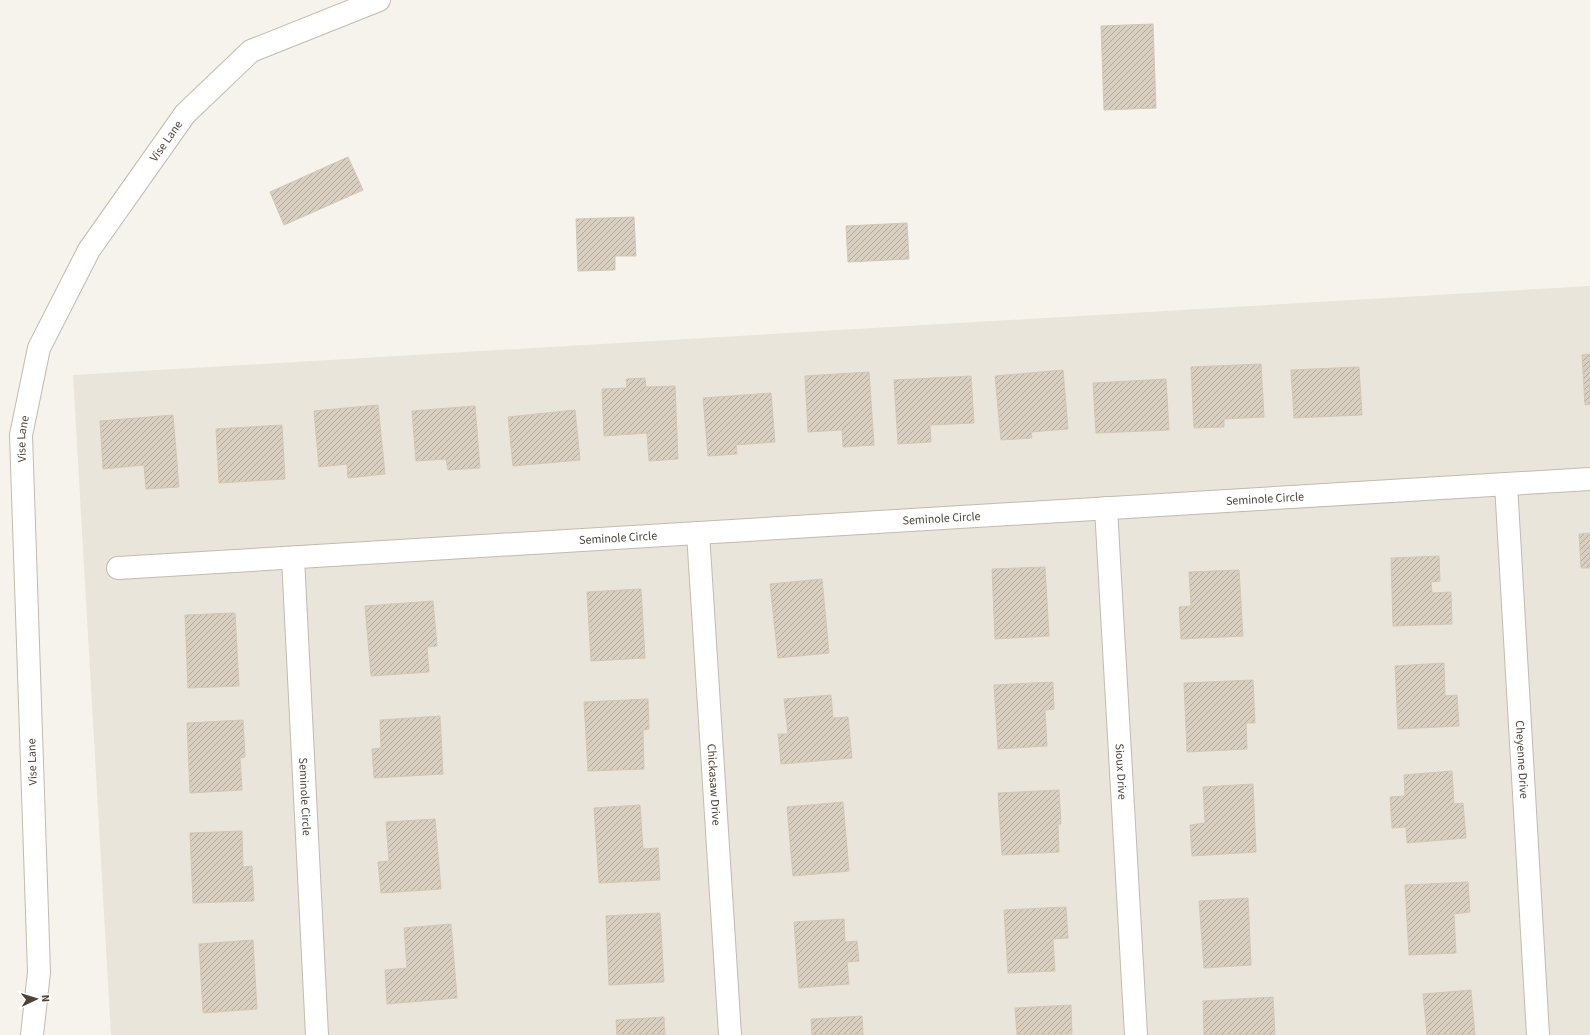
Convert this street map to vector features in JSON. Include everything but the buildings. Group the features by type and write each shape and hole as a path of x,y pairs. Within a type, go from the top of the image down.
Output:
{"street":[{"name":"Vise Lane","path":"32,1035 40,972 20,435 39,348 88,250 185,114 251,51 379,0"},
{"name":"Seminole Circle","path":"118,568 1590,479"},
{"name":"Cheyenne Drive","path":"1506,484 1538,1035"},
{"name":"Sioux Drive","path":"1106,508 1136,1035"},
{"name":"Chickasaw Drive","path":"698,533 730,1035"},
{"name":"Seminole Circle","path":"293,558 317,1035"}],"shaded area":[{"path":"1590,286 1590,1035 111,1035 73,375"}]}
